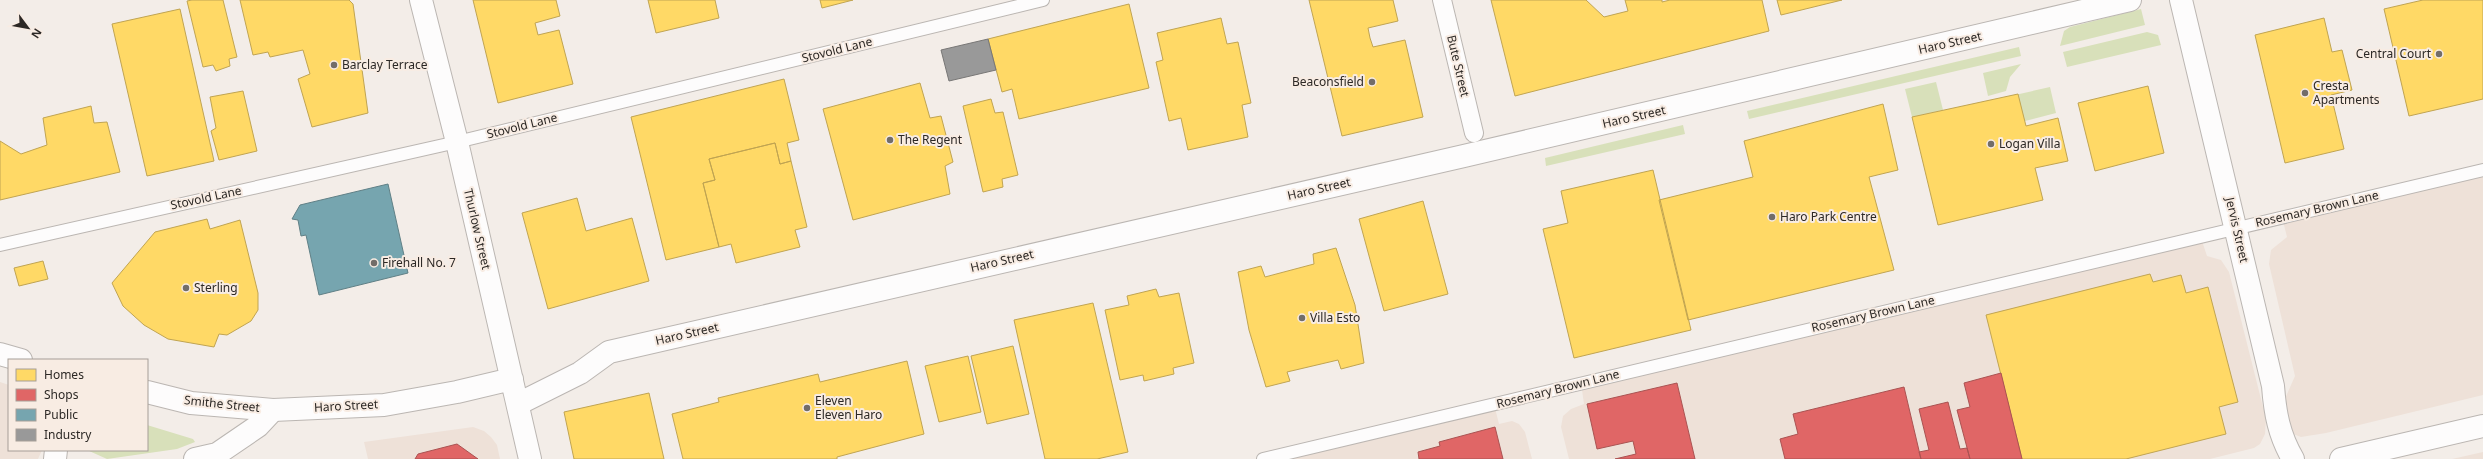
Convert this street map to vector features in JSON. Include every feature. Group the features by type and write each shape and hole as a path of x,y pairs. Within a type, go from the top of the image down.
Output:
{"street":[{"name":"Thurlow Street","path":"421,0 457,142 530,459"},
{"name":"Bute Street","path":"1442,0 1474,133"},
{"name":"Haro Street","path":"518,404 580,373 609,352 1067,246 1522,144 2130,0"},
{"name":"Jervis Street","path":"2181,0 2237,229 2273,386 2274,410 2282,439 2293,459"},
{"path":"0,354 18,359"},
{"name":"Haro Street","path":"273,410 384,405 457,392 512,379"},
{"name":"Smithe Street","path":"148,392 191,403 273,410"},
{"path":"195,459 217,454 258,426 273,410"},
{"path":"2341,459 2483,426"}],"lane":[{"name":"Stovold Lane","path":"0,245 457,142 1043,0"},
{"name":"Rosemary Brown Lane","path":"1263,459 2483,170"}],"shaded area":[{"path":"2483,170 2483,395 2326,433 2301,437 2293,434 2284,401 2295,376 2269,264 2271,250 2287,237 2282,217"},
{"path":"2201,238 2207,256 2221,260 2229,272 2266,419 2265,434 2260,444 2254,448 2210,459 1569,459 1561,427 1563,416 1571,409 1584,404 1581,383"},
{"path":"0,382 8,385 8,451 42,451 38,459 0,459"},
{"path":"1494,404 1499,424 1512,421 1519,424 1525,432 1532,459 1263,459"},
{"path":"473,427 484,431 491,437 497,445 500,459 368,459 364,442"},
{"path":"2483,452 2483,459 2452,459"}],"green space":[{"path":"2141,9 2145,25 2060,46 2064,31 2070,27"},
{"path":"2147,32 2158,35 2161,45 2067,67 2063,52"},
{"path":"2019,47 2021,56 1749,119 1747,111"},
{"path":"2021,64 2010,77 2006,91 1988,96 1983,73"},
{"path":"1936,82 1943,110 1912,117 1905,89"},
{"path":"2050,87 2056,113 2021,122 2015,95"},
{"path":"1683,125 1685,134 1546,166 1545,158"},
{"path":"148,425 193,439 195,442 177,449 107,459 89,451 148,451"}],"building: Homes":[{"path":"223,0 237,57 229,59 230,66 216,71 213,65 203,67 187,1"},
{"name":"Barclay Terrace","path":"240,0 349,0 353,4 368,113 312,127 298,79 310,74 303,50 270,57 268,52 253,55"},
{"path":"473,0 556,0 560,16 535,23 538,35 559,30 573,84 498,103"},
{"path":"648,0 715,0 719,18 656,33"},
{"path":"820,0 853,0 822,8"},
{"name":"Beaconsfield","path":"1309,0 1393,0 1398,21 1368,28 1370,38 1373,47 1405,40 1423,117 1342,136"},
{"path":"1491,0 1586,0 1604,17 1628,11 1625,0 1662,0 1662,2 1670,0 1762,0 1769,31 1515,96"},
{"path":"1777,0 1842,0 1781,15"},
{"name":"Central Court","path":"2423,0 2483,0 2483,99 2409,116 2384,9"},
{"path":"1129,4 1149,88 1019,119 1012,89 1002,92 988,39"},
{"path":"180,9 214,161 147,176 112,24"},
{"path":"1221,18 1227,44 1238,42 1251,103 1242,105 1248,137 1188,150 1181,118 1169,121 1156,62 1163,60 1157,33"},
{"name":"Cresta Apartments","path":"2324,18 2332,52 2342,50 2352,90 2331,95 2344,149 2285,163 2255,35"},
{"path":"784,79 799,140 787,143 791,161 780,164 775,143 709,159 715,180 703,183 719,247 666,260 631,117"},
{"name":"The Regent","path":"920,83 930,118 941,116 953,162 945,166 950,194 853,220 823,109"},
{"path":"2148,86 2164,153 2095,171 2078,103"},
{"path":"243,91 257,151 219,160 211,131 216,128 210,97"},
{"name":"Logan Villa","path":"2018,94 2026,126 2058,118 2068,161 2035,168 2043,200 1938,225 1912,117"},
{"path":"991,99 995,113 1003,112 1018,175 1002,179 1003,187 983,192 963,106"},
{"name":"Haro Park Centre","path":"1883,104 1898,170 1869,177 1894,270 1688,320 1659,200 1753,177 1744,141"},
{"path":"91,106 94,123 107,122 120,172 0,200 0,141 21,154 47,145 43,118"},
{"path":"775,143 780,164 791,161 807,227 795,230 800,247 736,263 731,244 719,247 703,183 715,180 709,159"},
{"path":"1653,170 1691,330 1574,358 1543,229 1568,223 1561,191"},
{"path":"577,198 586,231 632,218 649,281 548,309 522,213"},
{"path":"1423,201 1448,294 1384,311 1359,219"},
{"name":"Sterling","path":"207,219 210,229 240,220 258,293 258,310 251,321 227,335 219,334 214,347 168,339 144,325 123,306 112,283 155,232"},
{"name":"Villa Esto","path":"1336,248 1355,305 1364,363 1341,369 1338,360 1287,372 1290,381 1266,387 1249,330 1238,272 1261,266 1265,277 1314,264 1313,254"},
{"path":"43,261 48,279 19,286 14,268"},
{"path":"2150,274 2153,282 2181,275 2186,293 2208,287 2238,402 2219,407 2226,434 2126,459 2022,459 1986,315"},
{"path":"1156,289 1159,297 1179,293 1194,363 1173,368 1174,374 1144,381 1143,375 1120,380 1105,310 1129,305 1127,296"},
{"path":"1093,303 1128,452 1097,459 1045,459 1014,320"},
{"path":"1013,346 1029,414 987,424 971,356"},
{"path":"968,356 981,412 939,422 925,366"},
{"name":"Eleven Eleven Haro","path":"907,361 924,434 837,457 837,459 683,459 672,414 719,402 718,398 818,374 820,382"},
{"path":"649,393 664,459 574,459 564,412"}],"building: Shops":[{"path":"2001,373 2022,459 1970,459 1957,410 1970,407 1964,383"},
{"path":"1677,383 1695,459 1615,459 1636,454 1633,441 1597,449 1587,404"},
{"path":"1904,387 1921,459 1785,459 1780,439 1798,434 1793,414"},
{"path":"1948,402 1960,449 1967,448 1970,459 1921,459 1919,452 1929,450 1919,409"},
{"path":"1495,427 1503,459 1419,459 1418,452 1440,446 1439,442"},
{"path":"457,444 478,459 415,459 418,454"}],"building: Public":[{"path":"388,184 408,273 319,295 306,235 301,236 298,220 292,219 300,205"}],"building: Industry":[{"path":"988,39 996,70 949,81 941,50"}],"place":[{"name":"Central Court","path":"2439,54"},
{"name":"Barclay Terrace","path":"334,65"},
{"name":"Beaconsfield","path":"1372,82"},
{"name":"Cresta Apartments","path":"2305,93"},
{"name":"The Regent","path":"890,140"},
{"name":"Logan Villa","path":"1991,144"},
{"name":"Haro Park Centre","path":"1772,217"},
{"name":"Firehall No. 7","path":"374,263"},
{"name":"Sterling","path":"186,288"},
{"name":"Villa Esto","path":"1302,318"},
{"name":"Eleven Eleven Haro","path":"807,408"}]}
